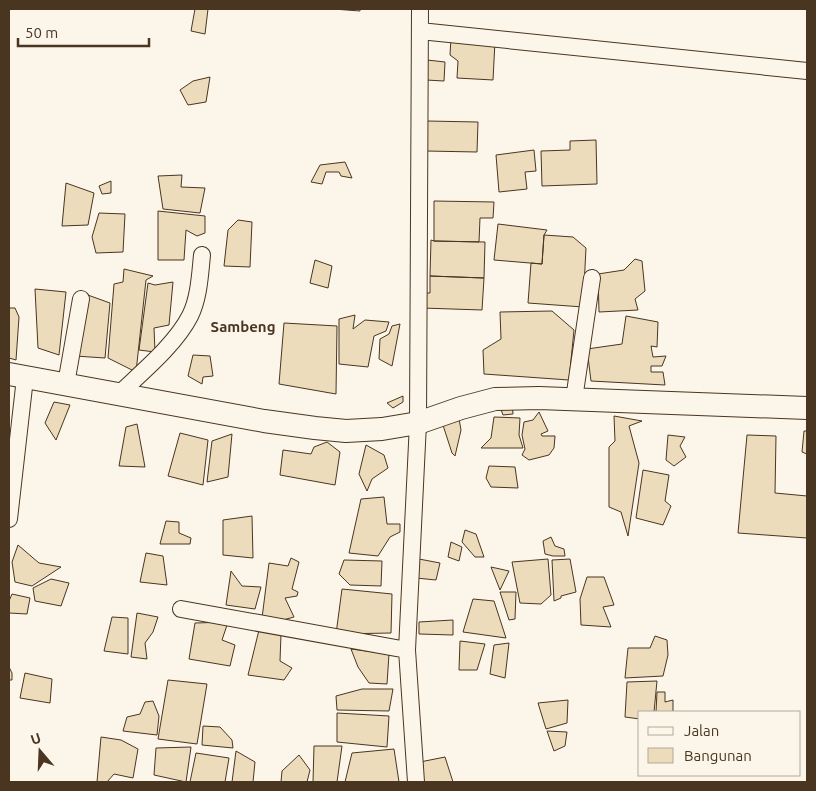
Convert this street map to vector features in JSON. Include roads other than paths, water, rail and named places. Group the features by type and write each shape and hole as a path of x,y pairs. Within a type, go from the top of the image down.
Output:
{"street":[{"path":"416,782 407,650 418,423 420,9"},
{"path":"420,31 807,71"},
{"path":"119,394 169,344 190,316 198,288 202,255"},
{"path":"574,399 592,278"},
{"path":"66,384 80,299"},
{"path":"9,519 17,376 237,416 346,431 382,429 418,423 461,408 495,399 574,399 807,408"},
{"path":"181,609 407,650"}],"district":[{"name":"Sambeng","path":"243,327"}]}
